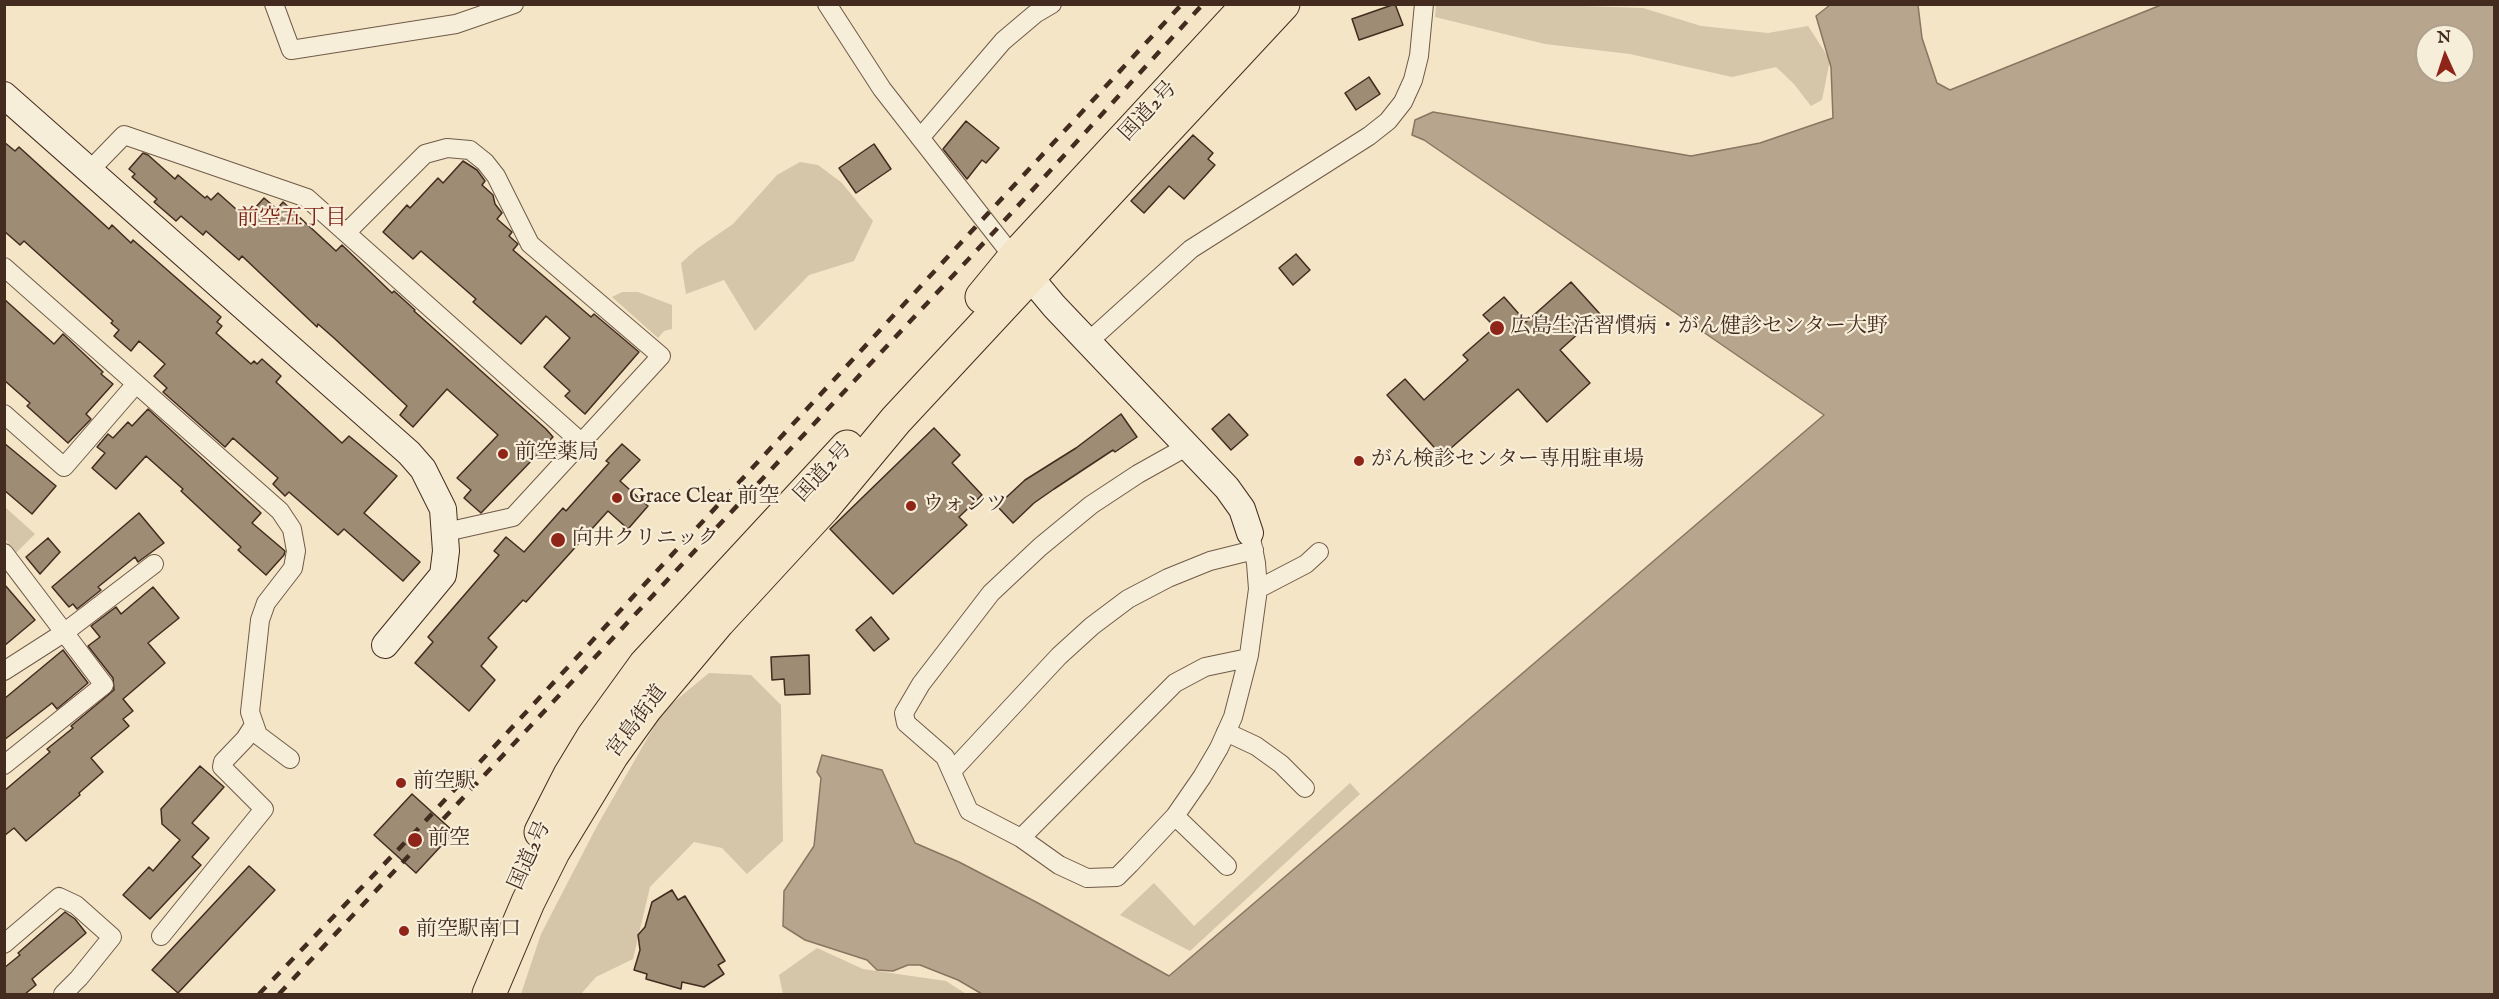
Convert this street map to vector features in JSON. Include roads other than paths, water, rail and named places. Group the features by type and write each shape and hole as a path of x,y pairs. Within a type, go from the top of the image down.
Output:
{"highway":[{"name":"国道2号","path":"842,486 1021,267 1249,4"},
{"name":"国道2号","path":"487,994 511,902 523,870 570,774 618,700 674,632 853,441 980,300 1021,267 1283,4"},
{"name":"宮島街道","path":"487,994 528,902 554,852 612,755 681,665 842,486"}],"street":[{"path":"274,4 291,50 456,24 514,4"},
{"path":"827,4 882,89 1021,267 1054,306 1188,446 1236,498 1247,520 1258,589 1248,658 1233,717 1202,777 1175,816 1117,877 1087,878 1059,865 1021,838 969,811 945,757 906,723 904,713 950,643 991,592 1091,505 1138,474 1188,446"},
{"path":"920,138 1003,41 1034,9 1053,4"},
{"path":"1088,342 1191,249 1369,136 1388,121 1403,102 1413,80 1419,56 1424,4"},
{"path":"4,95 409,453 423,469 443,509 446,532 443,575 385,645"},
{"path":"91,170 124,135 307,198 582,443"},
{"path":"346,232 425,154 447,148 470,150 485,162 496,176 530,244 661,356 513,517 446,532"},
{"path":"4,267 280,511 292,529 296,551 293,568 266,603 260,620 250,712 258,735 290,759"},
{"path":"4,414 64,466 135,385"},
{"path":"952,771 1059,656 1092,626 1128,599 1168,578 1252,541"},
{"path":"1258,589 1306,564 1319,552"},
{"path":"4,553 104,685 4,765"},
{"path":"4,670 65,632 154,564"},
{"path":"1021,838 1175,683 1205,667 1248,658"},
{"path":"161,936 264,809 222,767 254,725"},
{"path":"1226,732 1256,746 1281,764 1305,789"},
{"path":"1175,816 1227,866"},
{"path":"4,944 59,897 76,905 112,937 63,994"}],"railway":[{"path":"259,994 417,830 1182,4"},
{"path":"279,994 993,233 1203,4"}],"place":[{"name":"広島生活習慣病・がん健診センター大野","path":"1497,328"},
{"name":"前空薬局","path":"503,454"},
{"name":"がん検診センター専用駐車場","path":"1359,461"},
{"name":"Grace Clear 前空","path":"617,498"},
{"name":"ウォンツ","path":"911,506"},
{"name":"向井クリニック","path":"558,540"},
{"name":"前空駅","path":"401,783"},
{"name":"前空","path":"415,840"},
{"name":"前空駅南口","path":"404,931"}],"district":[{"name":"前空五丁目","path":"292,219"}]}
